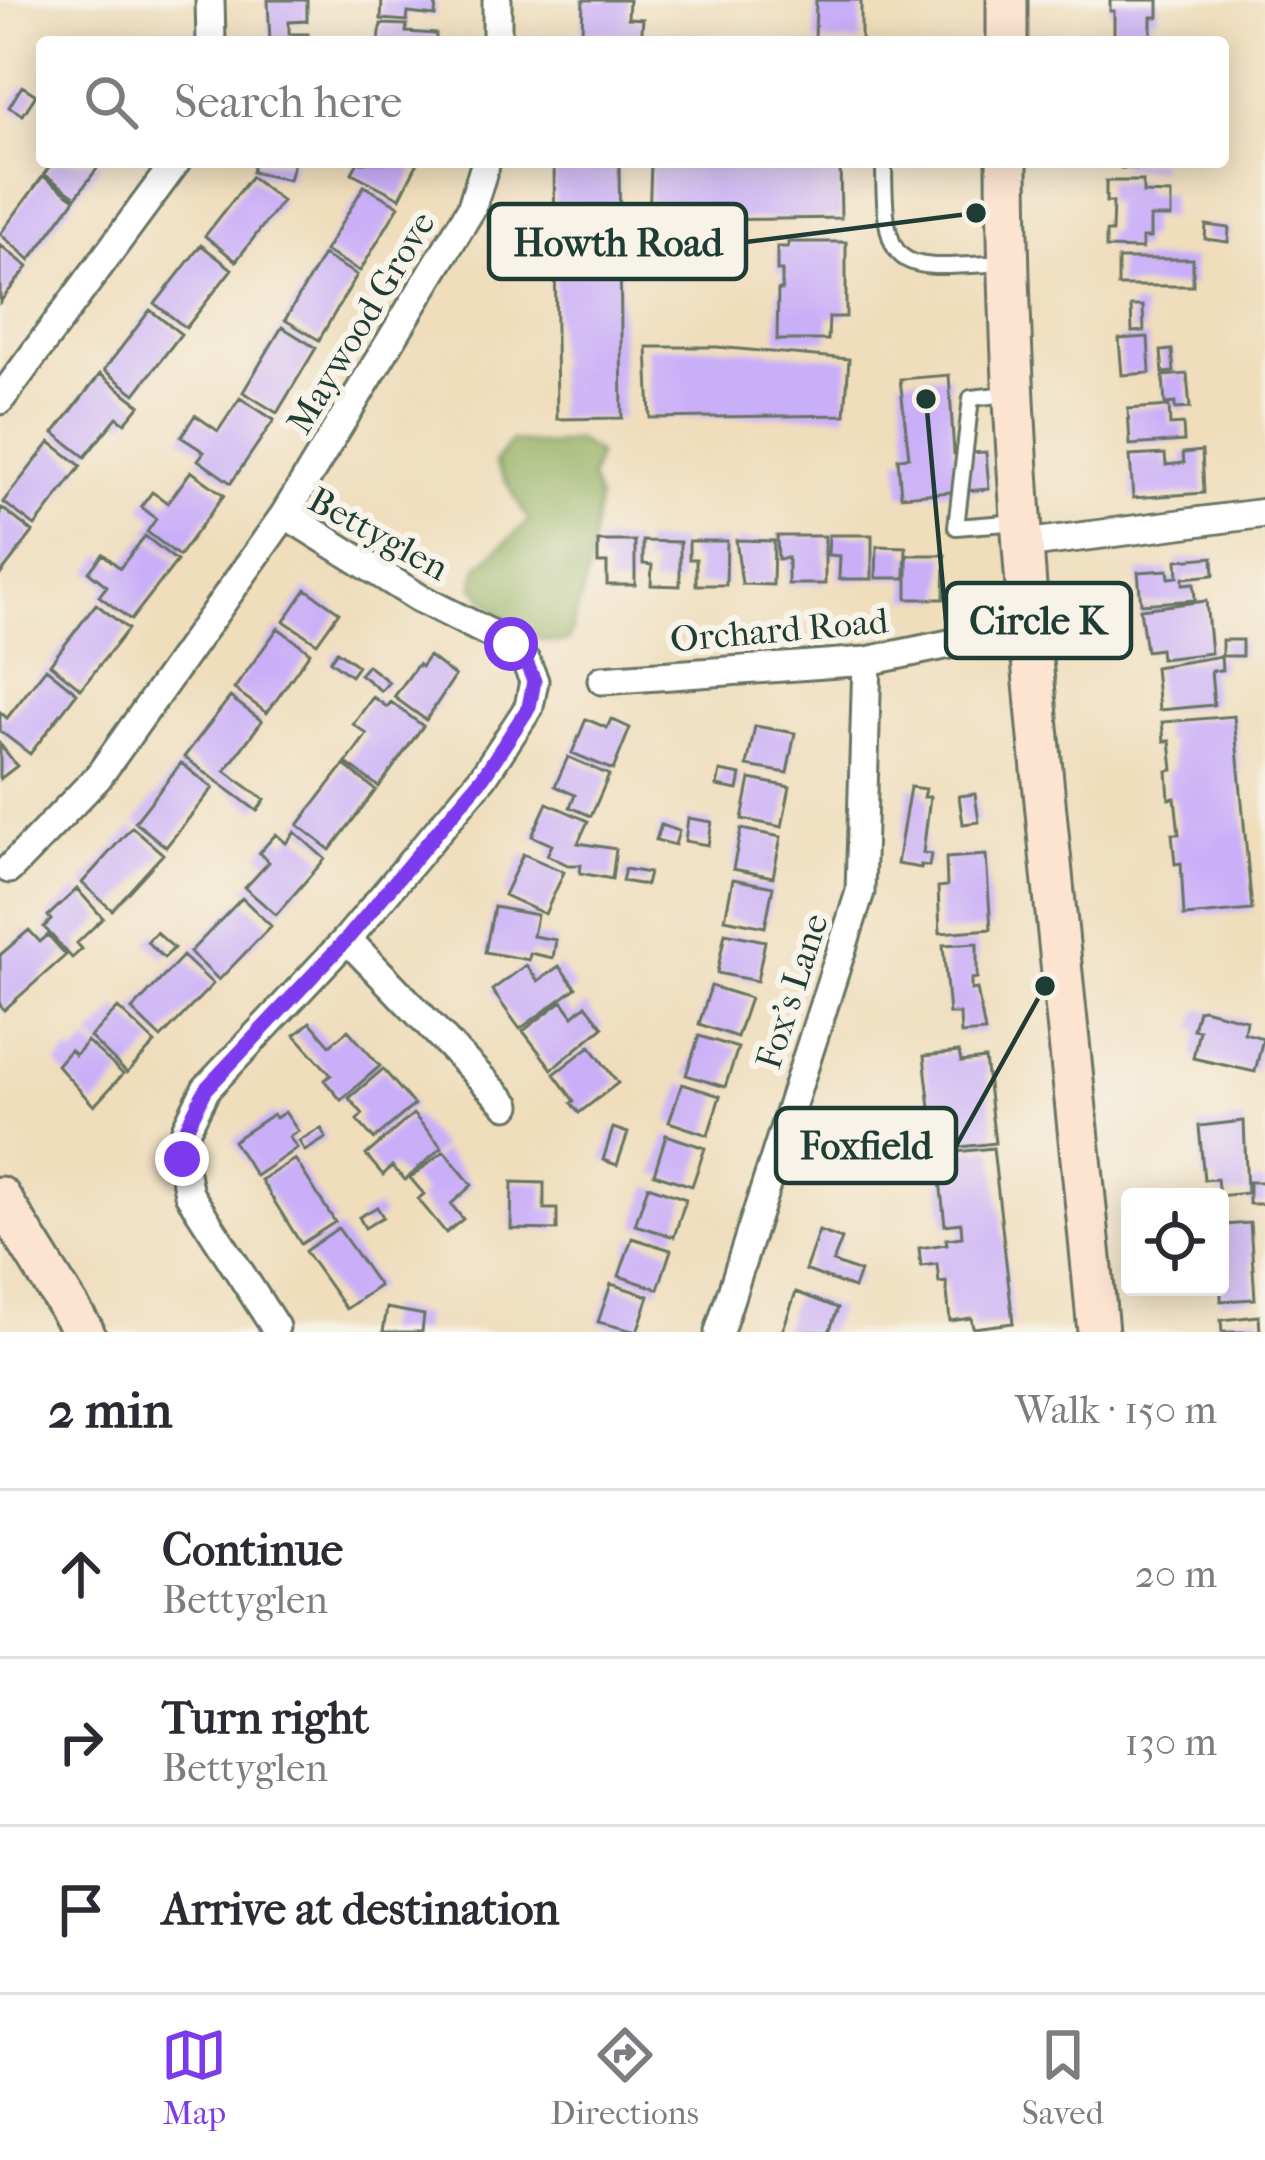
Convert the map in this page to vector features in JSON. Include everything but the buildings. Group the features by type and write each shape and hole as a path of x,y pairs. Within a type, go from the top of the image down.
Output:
{"main road":[{"path":"1007,0 1007,36"},
{"path":"1007,168 1032,627 1098,1332"},
{"path":"0,1197 84,1332"}],"street":[{"path":"210,0 211,36"},
{"path":"497,0 497,36"},
{"path":"0,400 172,168"},
{"name":"Maywood Grove","path":"285,514 471,209 484,168"},
{"path":"1025,533 1265,513"},
{"name":"Bettyglen","path":"9,868 98,777 285,514 419,598 511,644 526,662 534,681 529,707 483,777 347,939 206,1089 186,1129 182,1159 189,1194 275,1327"},
{"name":"Orchard Road","path":"602,680 868,661 1032,627"},
{"name":"Fox's Lane","path":"719,1332 860,892 868,661"},
{"path":"347,939 507,1105"}],"lane":[{"path":"884,168 889,232 896,251 907,262 924,268 1009,263"},
{"path":"1016,393 971,398 956,527 1025,533"}],"green space":[{"path":"576,440 598,454 591,479 598,500 587,577 568,641 555,642 515,626 473,585 479,566 529,521 495,462 511,441 550,445"}],"place":[{"name":"Howth Road","path":"976,213"},
{"name":"Circle K","path":"926,399"},
{"name":"Foxfield","path":"1045,986"}],"route":[{"path":"182,1159 186,1129 206,1089 347,939 483,777 529,707 534,681 511,644"}]}
